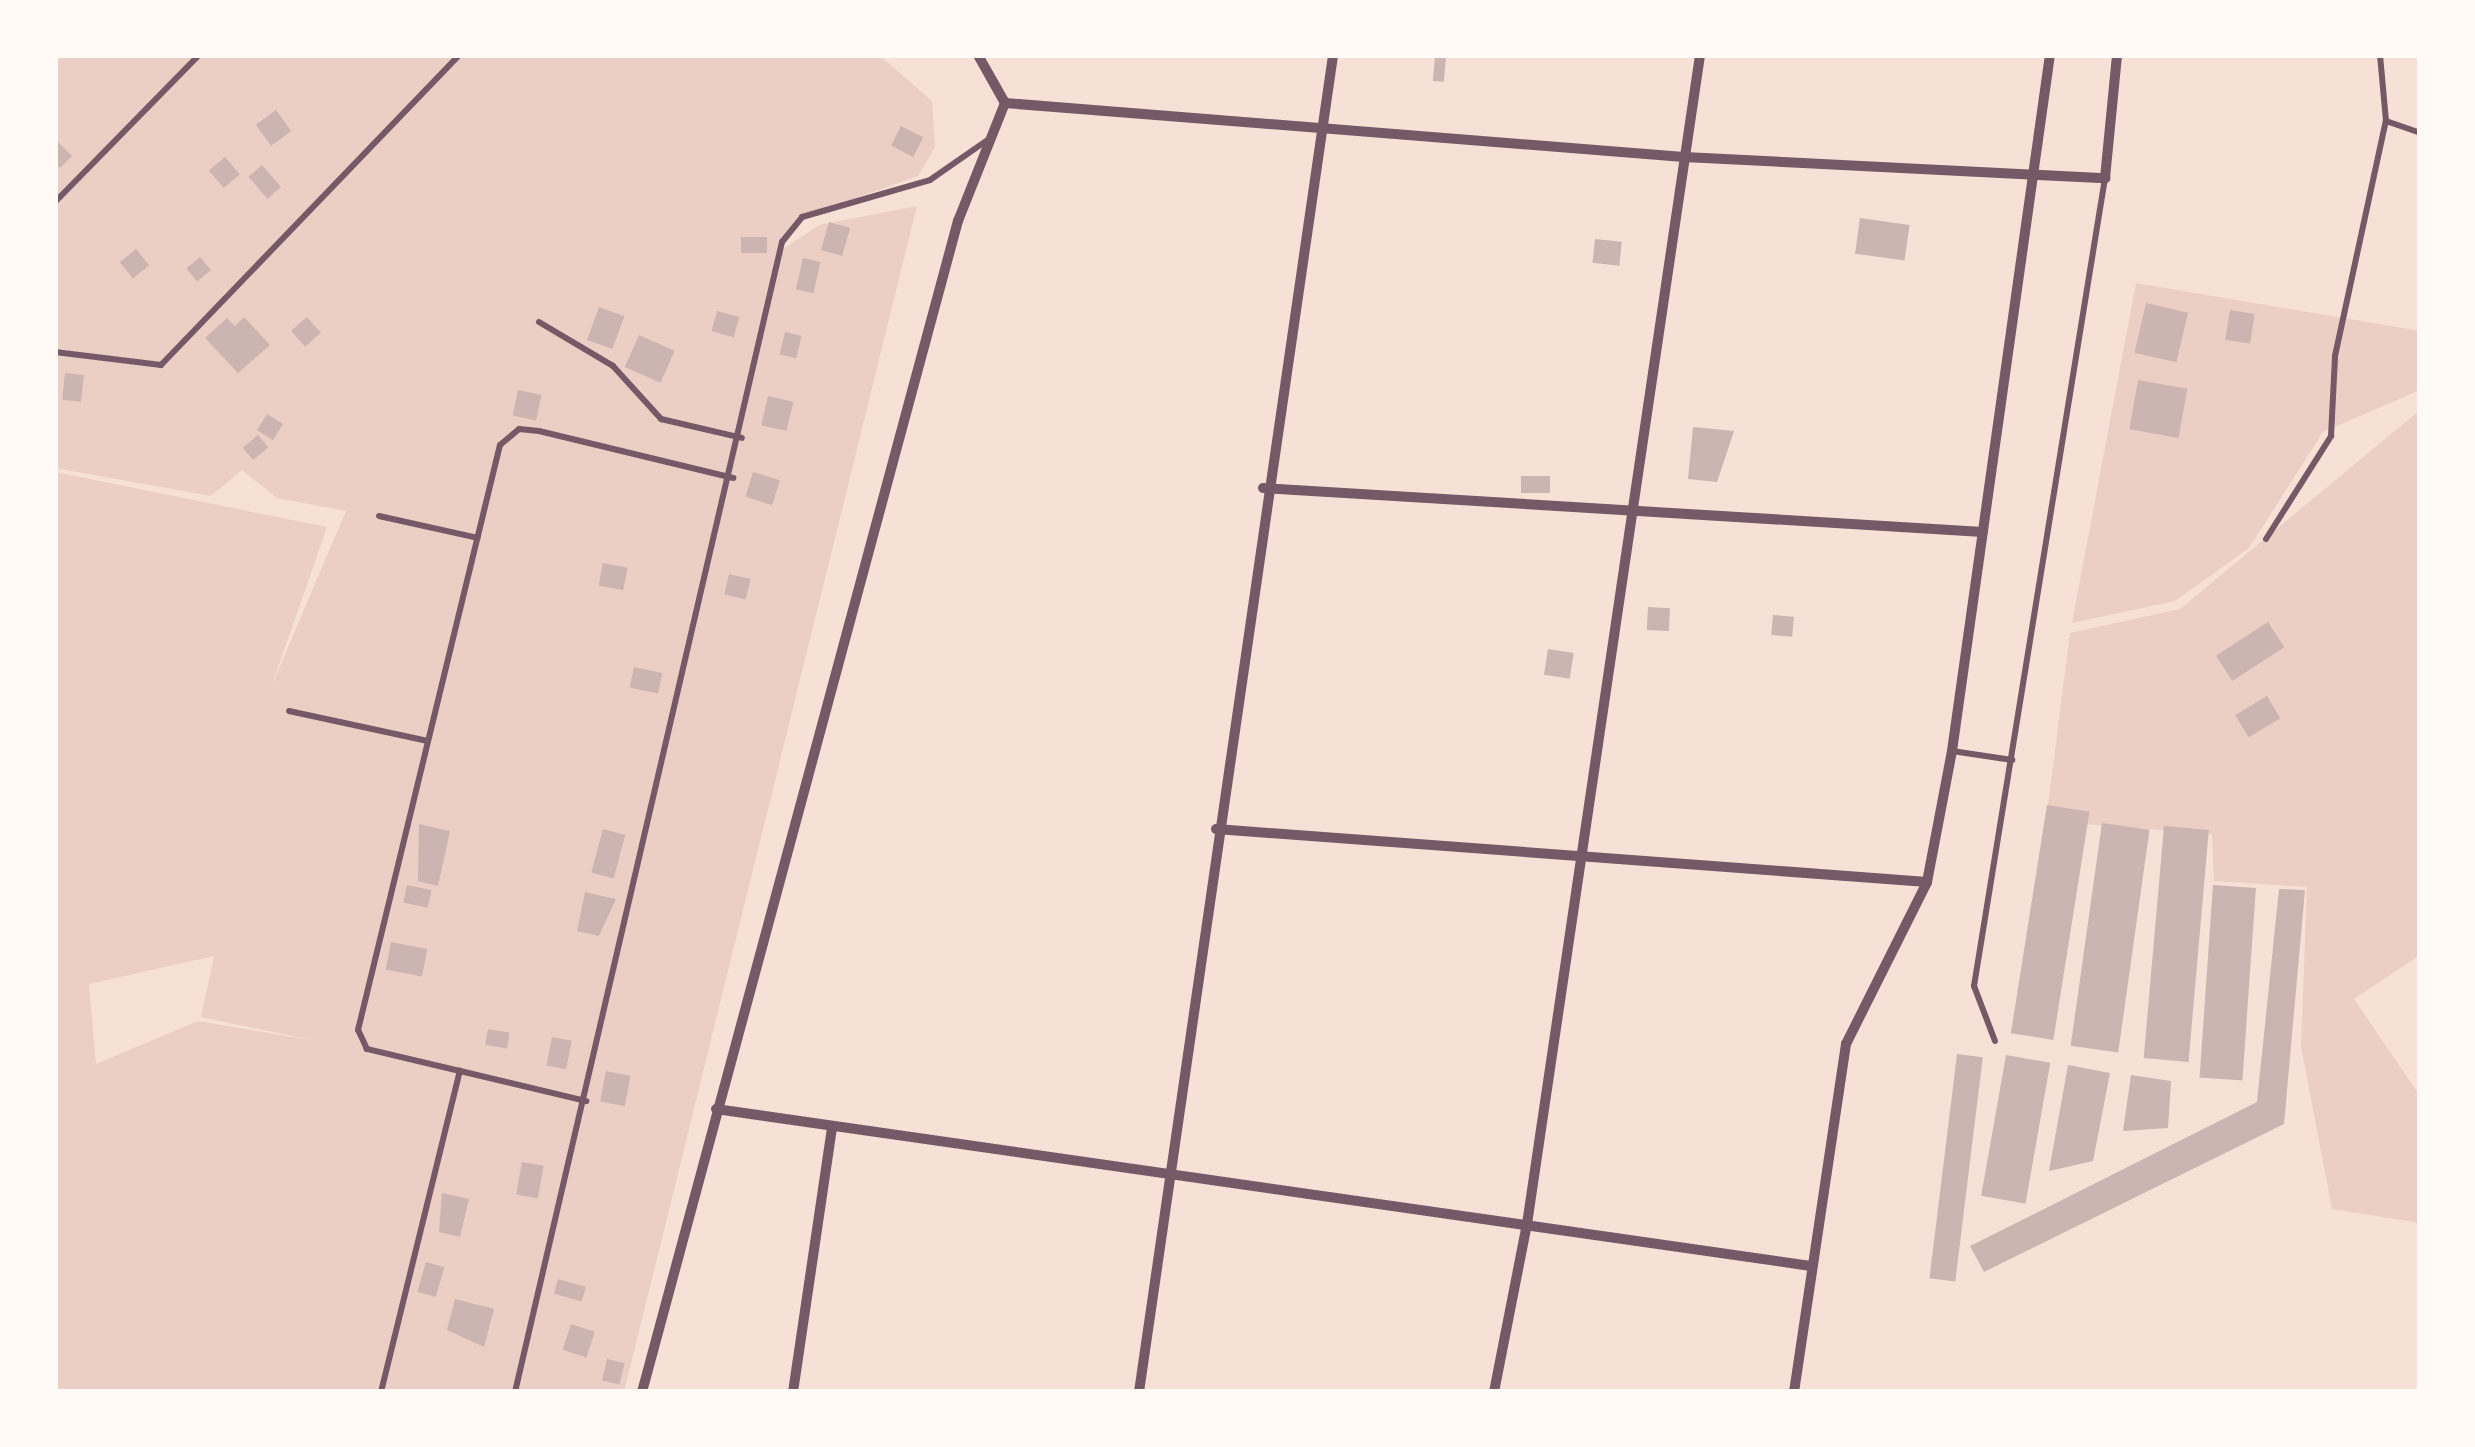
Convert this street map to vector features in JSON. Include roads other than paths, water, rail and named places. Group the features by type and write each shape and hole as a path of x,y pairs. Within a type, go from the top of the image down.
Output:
{"street":[{"path":"1138,1392 1263,488 1333,55"},
{"path":"1494,1392 1528,1224 1626,512 1700,55"},
{"path":"1794,1392 1846,1044 1927,882 1952,751 2030,168 2050,55"},
{"path":"1004,103 1684,157 2030,168 2105,178 2117,55"},
{"path":"977,56 1004,103"},
{"path":"642,1392 958,220 1004,103"},
{"path":"1263,488 1984,532"},
{"path":"1216,829 1927,882"},
{"path":"716,1109 1811,1266"},
{"path":"792,1392 832,1127"}],"lane":[{"path":"55,202 199,55"},
{"path":"55,352 161,364 459,55"},
{"path":"2266,539 2331,436 2334,356 2386,120 2380,55"},
{"path":"2386,120 2420,133"},
{"path":"515,1392 790,226 821,207 930,180 990,138"},
{"path":"1994,1041 1974,986 2105,178"},
{"path":"539,322 613,366 661,419 742,438"},
{"path":"586,1101 367,1049 358,1030 500,445 519,429 733,478"},
{"path":"379,516 478,538"},
{"path":"290,710 428,741"},
{"path":"1952,751 2012,760"},
{"path":"380,1392 460,1071"}]}
